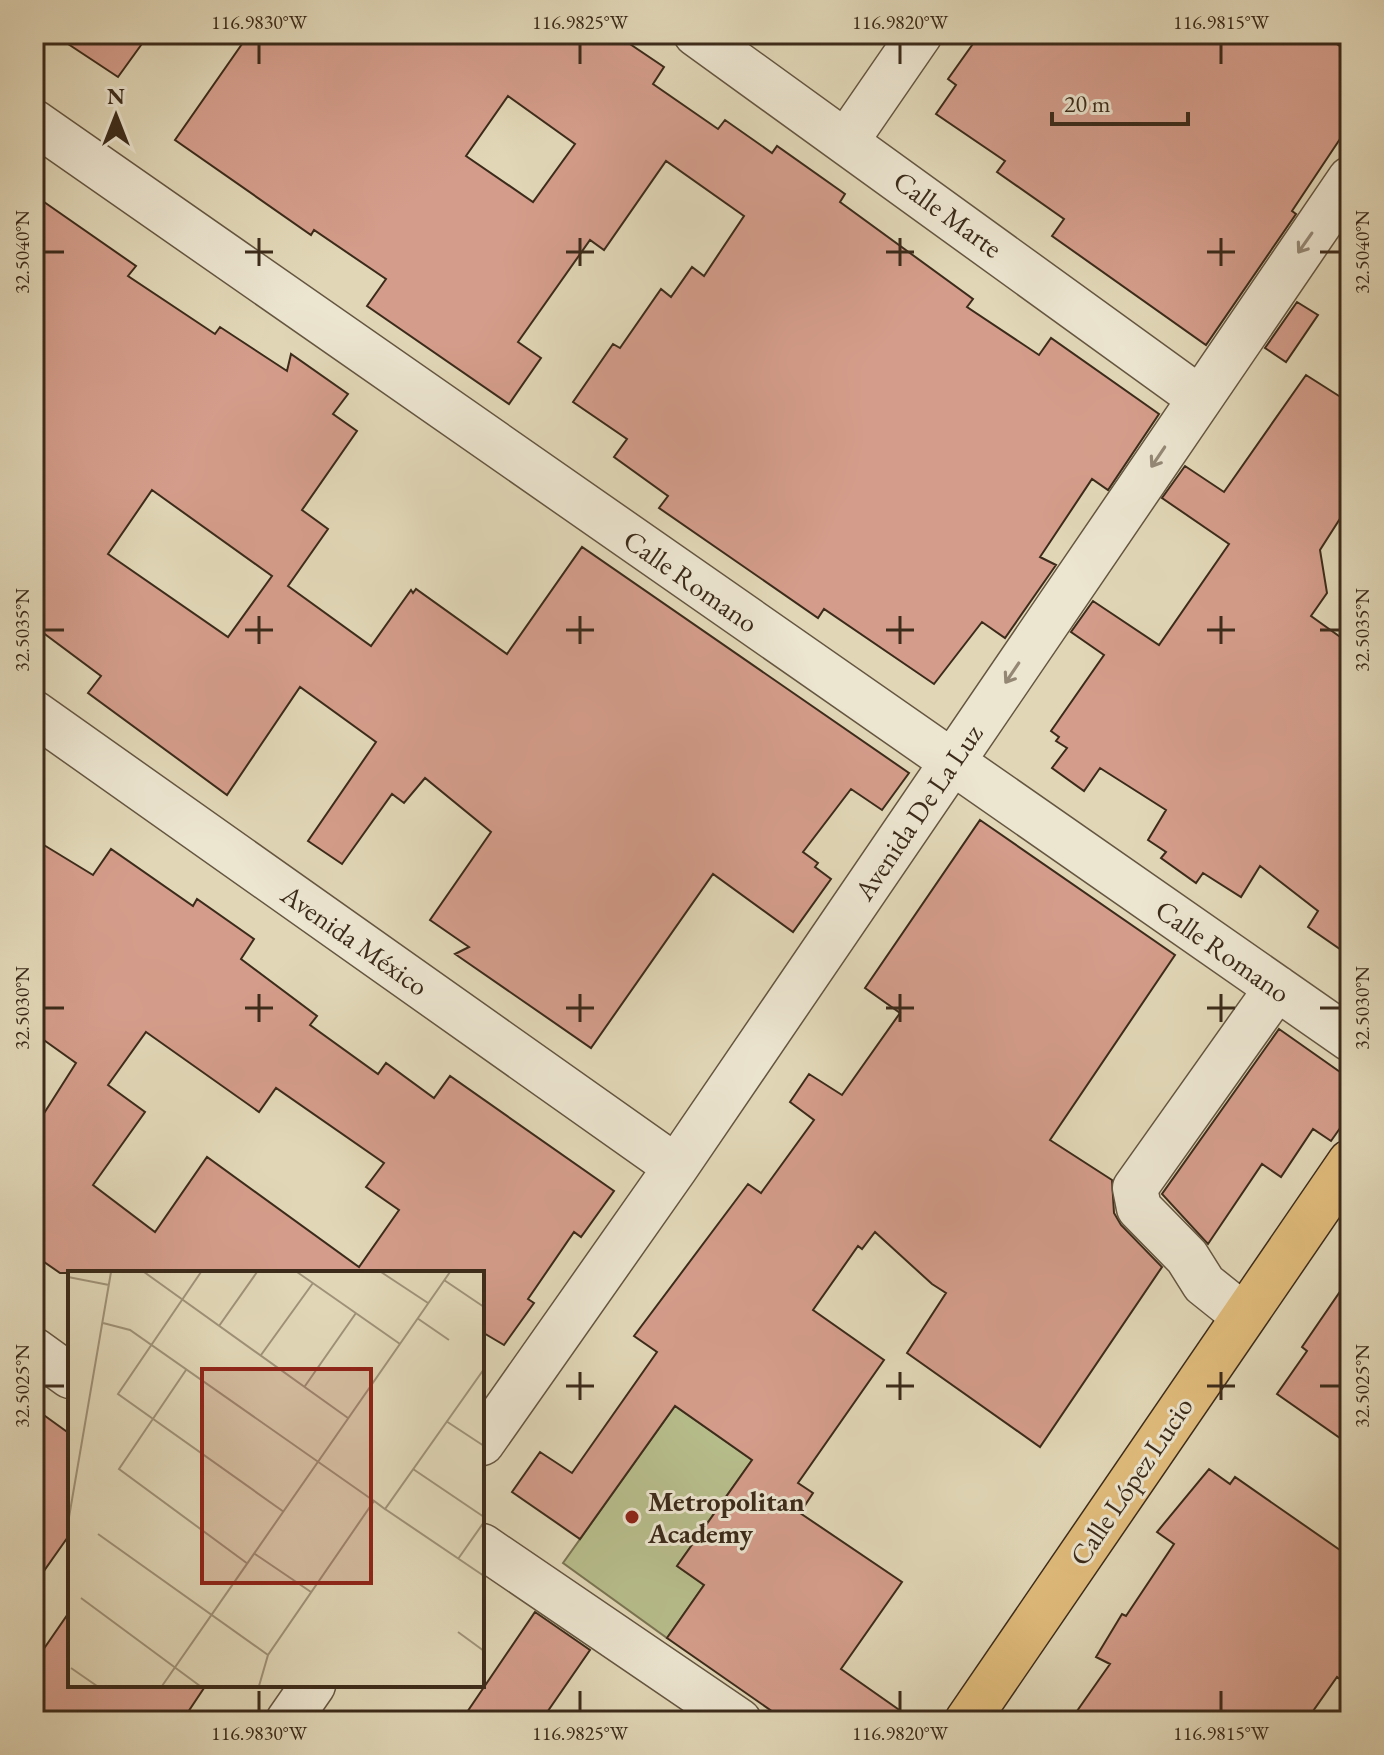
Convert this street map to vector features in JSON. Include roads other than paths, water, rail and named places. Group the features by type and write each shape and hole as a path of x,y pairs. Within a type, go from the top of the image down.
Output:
{"main road":[{"name":"Calle López Lucio","path":"967,1721 1350,1162"}],"street":[{"name":"Calle Marte","path":"696,34 847,140 1198,397"},
{"path":"847,140 920,34"},
{"name":"Calle Romano","path":"34,122 1350,1039"},
{"name":"Avenida De La Luz","path":"484,1440 676,1167 1198,397 1350,179"},
{"name":"Avenida México","path":"34,713 676,1167"},
{"path":"1244,1316 1204,1284 1175,1243 1139,1208 1134,1198 1135,1188 1277,988"},
{"path":"34,1350 68,1375"},
{"path":"484,1547 739,1721"},
{"path":"288,1721 312,1687"}],"place":[{"name":"Metropolitan Academy","path":"632,1517"}]}
